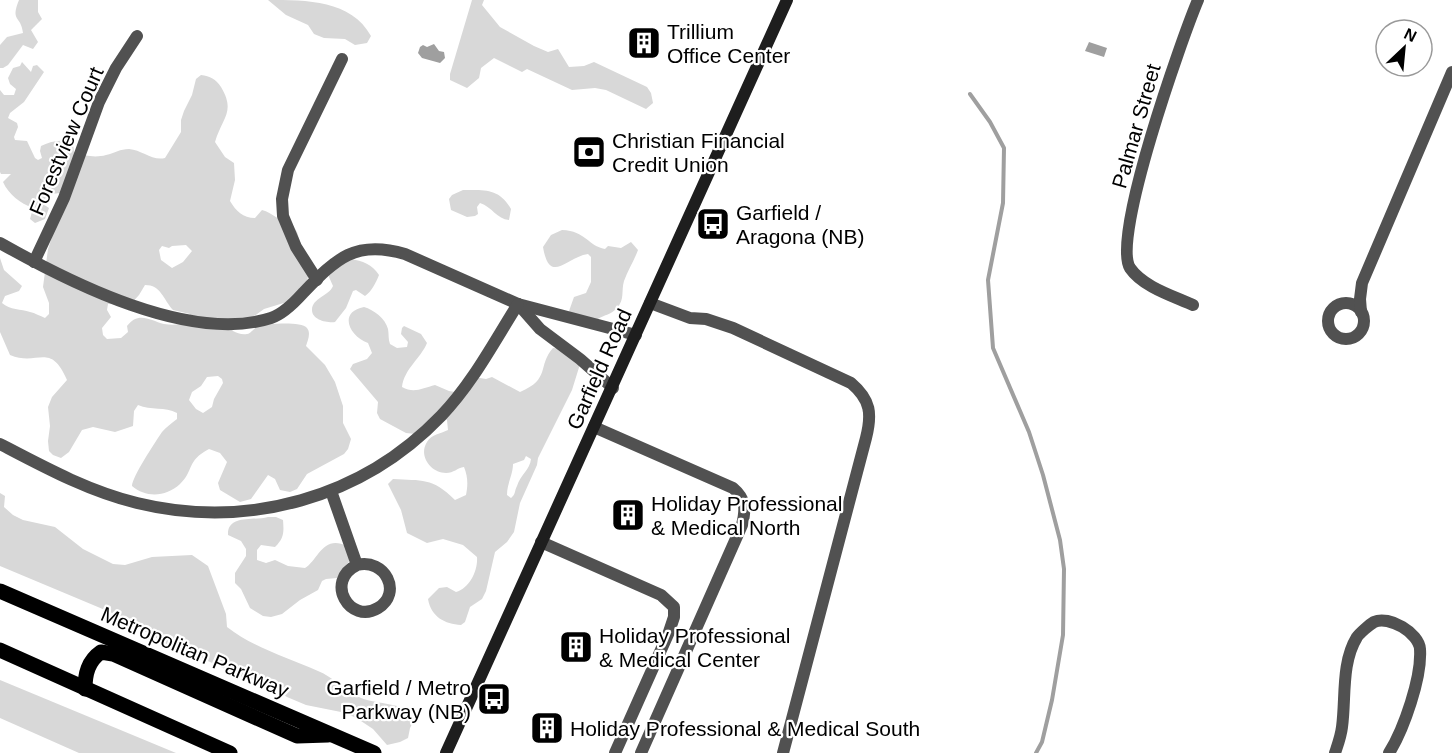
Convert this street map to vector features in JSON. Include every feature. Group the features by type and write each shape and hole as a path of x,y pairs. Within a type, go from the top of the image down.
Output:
{"main road":[{"name":"Garfield Road","path":"446,753 787,0"},
{"name":"Metropolitan Parkway","path":"0,591 374,753"},
{"path":"0,650 230,753"},
{"path":"85,689 87,670 91,662 101,652 113,654 297,736 334,735"}],"street":[{"name":"Palmar Street","path":"1192,305 1144,281 1130,267 1128,239 1137,189 1175,59 1198,0"},
{"name":"Forestview Court","path":"34,262 64,198 99,102 116,68 137,36"},
{"path":"317,280 296,247 284,216 282,199 288,170 342,58"},
{"path":"1362,283 1329,316 1330,328 1337,336 1348,339 1358,334 1364,324 1360,298 1362,283 1452,72"},
{"path":"0,243 34,262 139,308 232,325 274,317 293,304 341,258 353,252 386,248 405,254 518,304 636,335"},
{"path":"650,303 690,318 706,319 733,328 851,383 867,402 870,419 866,438 783,753"},
{"path":"518,304 540,329 580,359 613,388"},
{"path":"0,444 66,478 136,503 170,510 218,513 279,506 331,491 380,467 398,455 442,415 463,389 518,304"},
{"path":"1341,304 1353,305 1361,312"},
{"path":"594,427 733,488 744,502 745,513 742,525 641,753"},
{"path":"331,491 357,565"},
{"path":"541,542 661,595 674,607 674,617 669,632 615,753"},
{"path":"371,564 383,571 387,577 389,584 387,598 378,608 371,611 351,608 343,597 341,584 343,578 351,568 357,565 371,564"},
{"path":"1335,753 1342,729 1348,659 1358,636 1375,622 1387,621 1403,628 1417,639 1420,646 1420,666 1402,730 1389,753"}],"shaded area":[{"path":"19,0 38,0 38,12 42,19 31,30 38,42 33,49 23,45 8,65 0,68 0,45 7,37 23,33 16,15"},
{"path":"268,0 327,4 352,15 371,36 367,43 355,45 345,39 324,38 314,34 308,25 286,15"},
{"path":"472,0 484,0 482,5 500,27 548,52 558,49 569,67 584,66 594,62 647,87 653,103 646,109 606,90 595,88 572,90 527,69 522,72 494,58 481,68 479,78 467,88 450,80"},
{"path":"1089,42 1107,48 1104,57 1085,51"},
{"path":"434,44 439,51 444,52 445,58 440,63 422,58 418,53 423,45 427,47"},
{"path":"22,62 31,72 33,66 37,65 44,72 24,102 10,113 8,118 17,123 15,140 27,141 38,160 42,158 41,146 61,141 73,144 74,152 86,155 102,156 129,149 160,159 165,158 181,132 181,120 196,79 201,75 207,76 221,87 228,109 215,142 225,157 234,163 235,180 230,201 237,211 247,217 255,218 262,210 292,224 297,232 309,270 307,283 287,302 264,309 253,317 229,324 233,331 243,334 269,324 291,324 307,328 309,334 306,346 325,365 335,382 343,406 343,423 351,439 344,454 307,474 297,489 290,492 280,490 275,479 268,475 251,499 240,502 220,490 218,483 227,462 220,453 209,449 193,462 187,475 174,488 162,494 143,493 132,486 133,481 162,432 177,419 177,413 138,405 134,411 133,426 115,432 93,427 82,430 69,452 61,458 49,451 48,407 52,397 67,380 61,368 49,358 20,358 10,355 0,332 0,258 4,270 22,286 19,291 5,296 2,303 8,307 32,312 45,318 49,314 49,303 43,287 48,249 57,222 61,193 46,198 43,204 49,208 45,219 35,223 30,219 33,208 15,198 3,182 11,174 0,172 0,90 4,95 14,95 16,89 10,84 8,78 13,68 20,66","holes":["186,245 192,251 183,262 172,268 161,260 159,250 162,246 169,248","145,285 155,287 173,310 190,314 185,323 177,324 164,324 144,318 135,319 127,326 128,332 121,338 107,339 103,335 102,328 111,317 107,310 108,304 130,305","218,376 223,383 212,407 203,413 196,409 189,400 192,392 201,386 207,377"]},
{"path":"463,190 485,190 502,197 511,209 509,220 480,203 477,207 478,214 475,216 467,217 451,210 449,199"},
{"path":"562,230 576,233 594,245 605,249 608,246 621,248 631,242 638,250 624,281 619,305 590,327 572,317 569,311 574,297 586,293 591,282 591,257 588,254 583,255 558,267 549,264 546,258 543,247 551,235"},
{"path":"350,259 363,262 373,268 379,275 375,284 365,296 356,290 353,291 346,308 335,322 317,318 312,310 313,306 333,286 329,270"},
{"path":"364,307 379,315 387,325 390,344 397,348 407,347 408,342 401,334 404,326 421,334 427,343 403,381 402,387 411,390 435,385 455,392 474,377 486,379 492,377 520,392 530,387 540,377 545,361 553,348 562,349 581,361 572,390 538,458 520,503 514,532 507,542 495,552 486,591 482,599 470,607 465,622 461,625 450,623 436,615 428,599 439,588 447,587 456,592 465,587 474,573 477,557 463,545 443,539 427,543 407,533 401,510 388,484 393,479 419,480 440,487 455,500 466,495 467,481 464,467 449,473 441,472 431,467 425,458 425,447 429,439 448,430 447,420 444,418 416,434 406,433 380,419 377,413 378,402 350,369 353,364 367,359 372,353 368,343 356,335 349,324 351,314","holes":["526,456 531,459 529,466 511,498 507,495 513,464 524,460"]},
{"path":"0,493 5,496 4,507 13,515 23,520 55,527 83,549 113,564 125,565 152,557 192,555 208,566 226,614 227,627 259,646 323,674 361,698 410,711 416,716 408,738 387,745 373,729 346,713 306,705 287,697 272,687 242,677 170,646 117,615 0,566"},
{"path":"268,517 283,520 283,535 275,547 261,545 257,550 257,560 266,563 275,560 288,566 305,568 327,546 339,543 347,546 350,560 337,578 322,581 318,590 282,614 271,617 263,616 250,608 241,589 235,583 235,573 246,556 246,549 241,541 228,535 229,528 237,521"},
{"path":"0,680 176,753 79,753 0,718"}],"waterway":[{"path":"970,94 990,122 1004,148 1003,203 988,280 993,348 1029,432 1043,475 1060,540 1064,569 1063,635 1052,700 1042,742 1036,753"}],"place":[{"name":"Trillium Office Center","path":"644,43"},
{"name":"Christian Financial Credit Union","path":"589,152"},
{"name":"Garfield / Aragona (NB)","path":"713,224"},
{"name":"Holiday Professional & Medical North","path":"628,515"},
{"name":"Holiday Professional & Medical Center","path":"576,647"},
{"name":"Garfield / Metro Parkway (NB)","path":"494,699"},
{"name":"Holiday Professional & Medical South","path":"547,728"}]}
